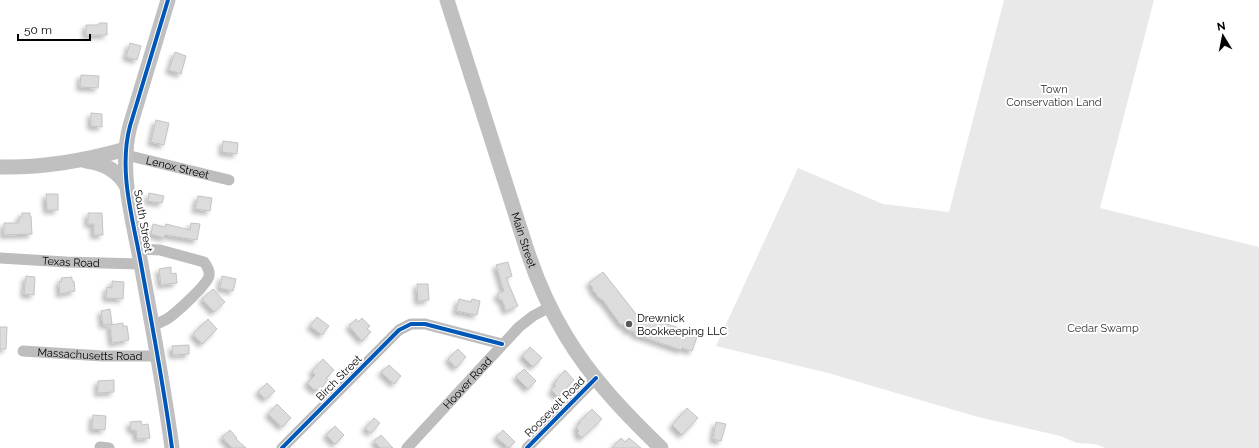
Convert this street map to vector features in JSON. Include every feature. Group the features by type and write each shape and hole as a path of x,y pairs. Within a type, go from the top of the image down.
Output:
{"street":[{"name":"South Street","path":"168,0 126,147 127,187 172,448"},
{"name":"Main Street","path":"447,0 526,247 538,281 550,307 566,337 596,378 624,412 661,448"},
{"path":"0,167 36,166 75,160 102,155 126,147"},
{"name":"Lenox Street","path":"126,147 229,180"},
{"path":"75,160 105,165 117,172 124,180 127,187"},
{"name":"Texas Road","path":"0,258 66,262 140,257 160,250 204,262 209,272 209,277 204,285 167,319 152,325"},
{"name":"Hoover Road","path":"407,448 502,344 526,320 550,307"},
{"name":"Birch Street","path":"282,448 399,330 411,324 425,324 502,344"},
{"name":"Massachusetts Road","path":"23,351 103,356 157,356"},
{"name":"Roosevelt Road","path":"527,448 596,378"}],"green space":[{"name":"Cedar Swamp","path":"1004,0 1154,0 1100,208 1259,247 1259,448 1106,448 1095,444 1077,443 1060,436 978,417 828,373 716,346 798,168 883,204 949,212"}],"building":[{"path":"99,23 107,23 107,35 86,35 86,25 99,25"},
{"path":"130,43 141,46 137,60 126,57"},
{"path":"175,52 186,56 181,74 169,70"},
{"path":"81,75 99,76 98,88 80,87"},
{"path":"91,113 102,114 102,127 91,126"},
{"path":"156,120 169,123 164,145 151,142"},
{"path":"223,141 238,143 237,154 222,152"},
{"path":"149,193 164,196 162,203 148,201"},
{"path":"46,194 58,194 58,210 47,210"},
{"path":"198,196 212,198 210,211 195,209"},
{"path":"22,213 30,213 32,234 4,235 4,223 19,223 19,217 22,217"},
{"path":"88,213 102,213 103,235 94,235 94,224 88,224"},
{"path":"191,223 200,224 197,240 165,235 164,238 151,234 153,224 165,227 166,224 190,230"},
{"path":"508,262 512,276 506,278 518,306 506,311 502,300 500,300 497,294 504,291 496,265"},
{"path":"171,267 171,274 176,273 177,283 161,285 159,269"},
{"path":"603,272 636,314 698,334 692,351 682,348 681,350 634,334 635,332 627,330 623,324 621,325 602,299 601,300 592,289 593,288 589,283"},
{"path":"26,276 35,277 34,295 24,294"},
{"path":"222,276 236,279 233,291 220,288"},
{"path":"72,277 75,291 60,294 59,282 62,281 61,278"},
{"path":"112,281 124,282 123,299 106,298 107,287 112,288"},
{"path":"417,284 428,284 429,300 418,301"},
{"path":"213,289 225,302 214,312 202,299"},
{"path":"459,299 471,302 472,299 480,301 477,315 456,311"},
{"path":"110,309 112,324 103,325 101,311"},
{"path":"317,317 329,326 322,335 310,326"},
{"path":"362,318 370,326 367,329 371,332 362,341 349,326 356,319 358,322"},
{"path":"208,319 217,329 202,344 193,334"},
{"path":"123,323 123,326 127,326 129,340 112,343 110,325"},
{"path":"0,327 7,327 6,349 0,349"},
{"path":"189,345 189,354 173,355 172,346"},
{"path":"530,347 542,358 533,367 522,356"},
{"path":"458,349 466,357 456,368 448,359"},
{"path":"323,359 334,370 326,378 328,380 318,391 316,389 314,390 307,383 315,375 312,371"},
{"path":"389,365 401,376 394,384 381,372"},
{"path":"524,369 536,381 528,389 516,377"},
{"path":"565,370 574,380 558,397 551,390 556,386 554,384 557,381 556,380"},
{"path":"114,380 114,392 98,393 98,381"},
{"path":"267,383 275,391 266,399 258,392"},
{"path":"277,404 291,418 282,427 268,414"},
{"path":"687,408 698,418 682,435 672,425"},
{"path":"592,409 602,419 582,438 577,433 579,431 576,428 580,423 579,422"},
{"path":"93,415 106,416 105,430 92,429"},
{"path":"374,418 380,423 371,433 365,428"},
{"path":"141,421 142,425 148,424 150,438 137,439 136,430 131,430 130,422"},
{"path":"716,422 726,424 721,441 713,439"},
{"path":"335,426 344,435 335,444 326,435"},
{"path":"230,430 237,438 236,439 246,448 232,448 222,437"},
{"path":"503,430 515,442 509,448 496,437"},
{"path":"381,435 393,448 380,448 374,441"},
{"path":"621,438 625,442 629,438 641,448 612,448"}],"cycle path":[{"path":"168,0 130,126 127,143 126,178 158,356 172,448"},
{"path":"282,448 399,330 411,324 425,324 502,344"},
{"path":"527,448 596,378"}],"place":[{"name":"Drewnick Bookkeeping LLC","path":"629,324"}],"park label":[{"name":"Town Conservation Land","path":"1054,95"}]}
